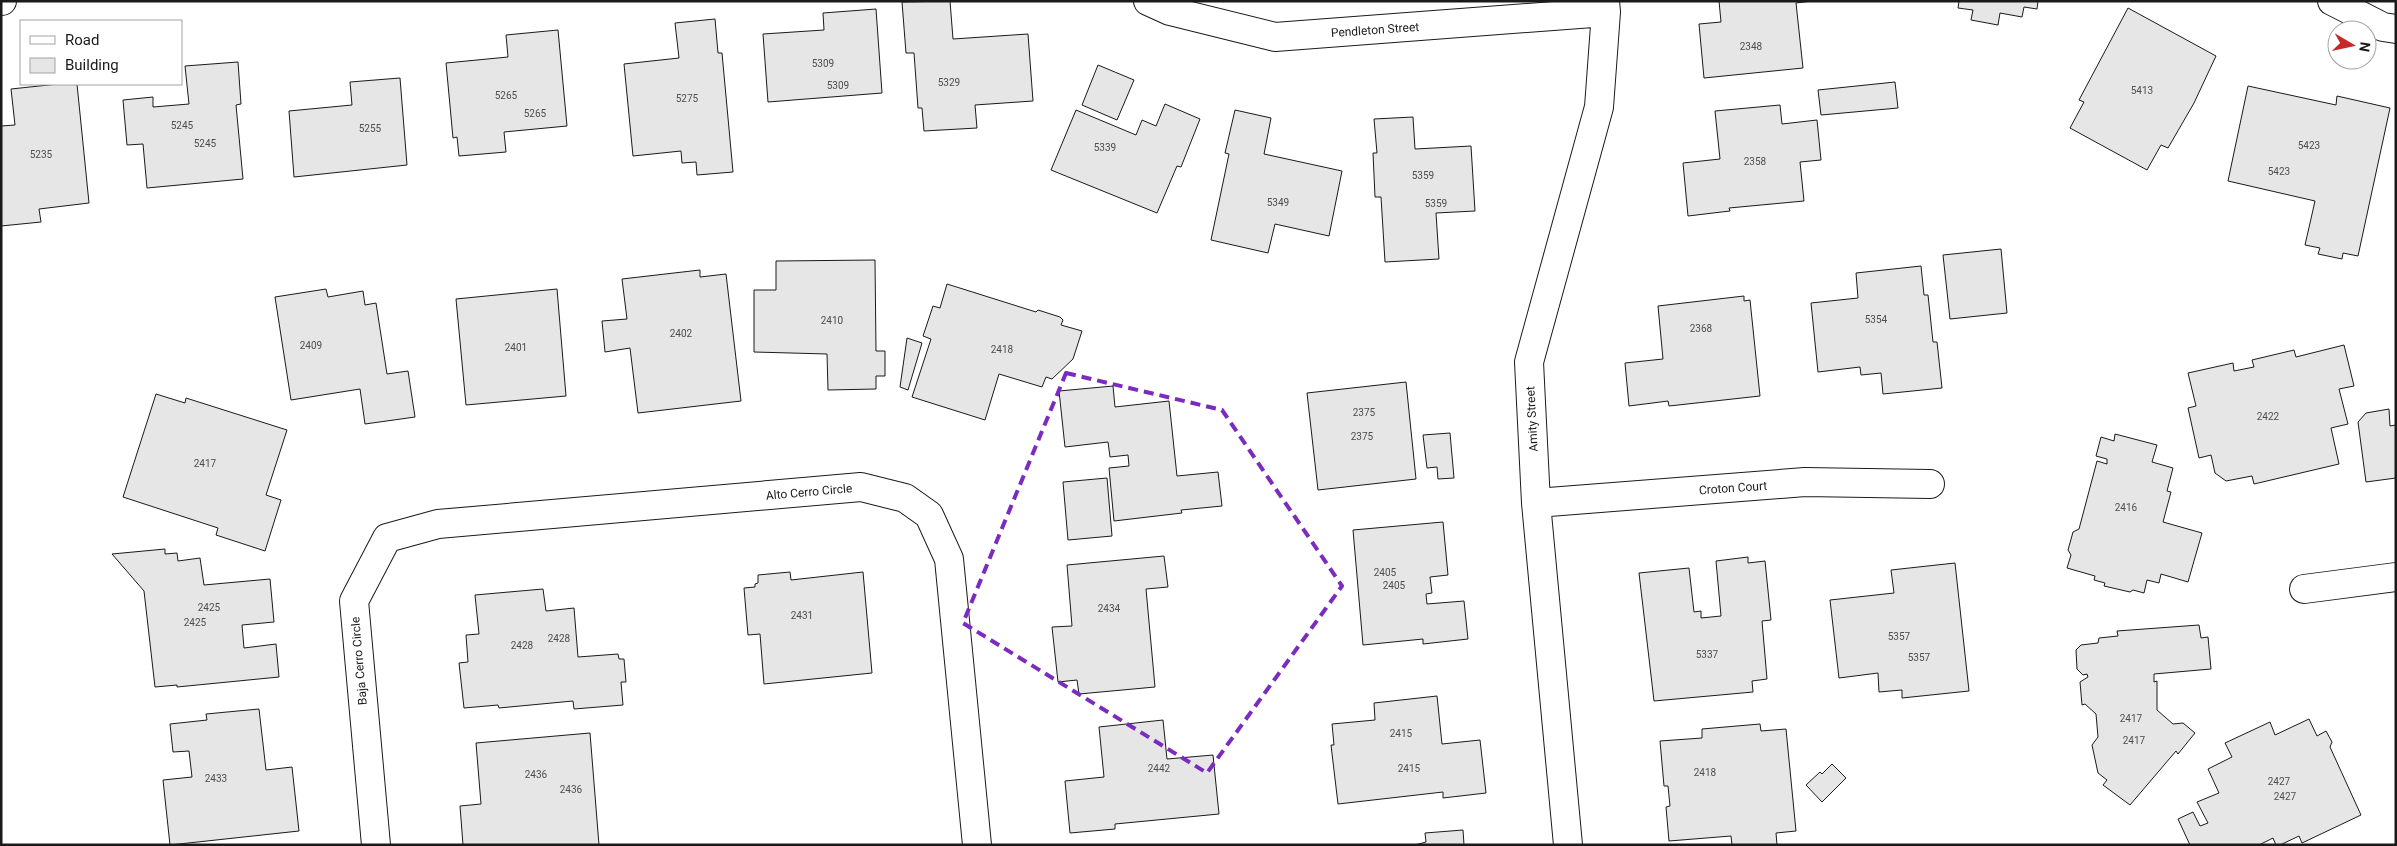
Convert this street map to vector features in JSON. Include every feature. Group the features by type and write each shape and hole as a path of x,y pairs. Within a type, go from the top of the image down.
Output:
{"street":[{"name":"Pendleton Street","path":"1148,1 1170,11 1275,37 1605,7"},
{"path":"2332,1 2383,27 2396,29"},
{"name":"Amity Street","path":"1568,845 1536,503 1529,362 1599,107 1605,7"},
{"name":"Croton Court","path":"1536,503 1805,482 1930,484"},
{"name":"Alto Cerro Circle","path":"438,524 861,487 905,498 929,516 949,560 977,845"},
{"name":"Baja Cerro Circle","path":"376,845 354,601 387,538 438,524"},
{"path":"2304,589 2396,577"}],"highlighted area":[{"path":"1066,373 1222,410 1342,586 1207,773 963,623"}],"building":[{"path":"950,1 953,39 1028,34 1033,101 975,105 977,128 924,131 922,108 918,108 914,53 906,53 902,2"},
{"path":"1719,1 1812,1 1796,3 1803,68 1704,78 1699,24 1721,22"},
{"path":"1959,1 2038,1 2037,9 2024,7 2022,17 2000,13 1998,25 1971,20 1973,10 1958,8"},
{"path":"2128,8 2216,56 2194,103 2168,148 2161,145 2147,170 2070,128 2084,102 2079,100"},
{"path":"876,9 882,93 768,102 763,34 824,30 823,13"},
{"path":"715,19 718,53 722,53 733,172 697,175 696,162 682,163 681,151 633,156 624,64 679,58 675,23"},
{"path":"558,30 567,126 504,132 506,152 459,156 457,137 453,138 446,63 508,57 506,35"},
{"path":"238,62 241,104 236,105 243,179 147,188 143,144 127,145 123,100 153,97 153,107 189,104 185,66"},
{"path":"1098,65 1134,80 1117,120 1082,105"},
{"path":"400,78 407,165 294,177 289,111 352,105 350,82"},
{"path":"1895,82 1898,108 1821,115 1818,90"},
{"path":"49,85 77,85 89,203 39,209 41,222 1,226 1,126 15,125 11,89"},
{"path":"2248,86 2336,105 2337,96 2390,108 2358,256 2343,253 2342,259 2318,254 2320,248 2305,245 2315,201 2228,181"},
{"path":"1165,104 1200,119 1181,167 1177,166 1157,213 1051,170 1076,110 1136,135 1142,120 1156,126"},
{"path":"1780,105 1782,124 1817,120 1821,160 1800,162 1804,201 1729,208 1730,211 1688,216 1683,163 1720,159 1715,111"},
{"path":"1235,110 1271,118 1264,154 1342,171 1329,236 1275,224 1268,253 1211,240 1229,154 1225,153"},
{"path":"1413,117 1415,149 1471,146 1475,211 1436,213 1439,259 1385,262 1381,197 1375,197 1373,153 1377,153 1374,119"},
{"path":"2001,249 2007,313 1950,319 1943,255"},
{"path":"875,260 876,351 885,351 885,376 876,376 876,389 828,390 827,354 754,352 754,290 776,290 776,261"},
{"path":"1921,266 1924,295 1928,295 1933,342 1937,342 1942,388 1883,394 1881,373 1861,375 1860,367 1818,372 1811,303 1858,298 1856,273"},
{"path":"700,270 700,277 726,274 741,401 638,413 630,348 605,352 602,321 627,319 622,279"},
{"path":"947,284 1036,312 1038,310 1060,317 1063,320 1061,325 1082,331 1073,359 1052,379 1046,377 1042,387 999,374 985,420 912,397 931,339 923,336 933,306 940,308"},
{"path":"326,289 328,297 363,291 365,305 376,303 387,374 408,371 415,417 365,424 360,389 291,400 275,297"},
{"path":"557,289 566,396 466,405 456,299"},
{"path":"1744,296 1744,301 1750,300 1760,396 1669,406 1668,401 1629,406 1625,363 1663,359 1658,306"},
{"path":"907,338 922,343 908,390 900,387"},
{"path":"2344,345 2354,386 2339,389 2348,424 2331,428 2339,464 2254,484 2252,476 2226,481 2215,473 2211,455 2199,458 2188,408 2196,406 2188,373 2233,363 2234,371 2254,367 2252,360 2294,350 2296,357"},
{"path":"1406,382 1416,479 1318,490 1307,393"},
{"path":"1113,386 1115,407 1169,401 1177,476 1218,472 1222,506 1181,510 1182,513 1114,521 1109,468 1129,466 1128,455 1110,457 1108,442 1065,447 1059,391"},
{"path":"156,394 185,403 186,398 287,430 266,495 281,500 265,551 216,535 218,528 123,497"},
{"path":"2389,409 2390,426 2396,425 2396,478 2366,482 2358,422 2366,413"},
{"path":"1450,433 1454,478 1438,479 1437,467 1427,468 1423,435"},
{"path":"2115,434 2157,445 2152,462 2173,468 2167,491 2171,492 2163,522 2202,533 2188,582 2161,574 2159,583 2147,580 2144,593 2133,590 2130,592 2104,586 2105,583 2094,580 2095,576 2067,568 2071,555 2068,550 2073,532 2079,529 2097,461 2107,464 2107,459 2096,456 2101,437 2114,441"},
{"path":"1107,478 1112,536 1068,540 1063,482"},
{"path":"1443,522 1448,575 1430,577 1432,593 1426,594 1427,604 1464,601 1468,639 1423,644 1423,639 1363,645 1353,530"},
{"path":"165,549 165,554 177,553 178,561 200,558 204,585 270,579 274,622 242,625 244,648 276,644 279,677 177,687 177,685 155,687 144,591 112,554"},
{"path":"1164,556 1168,587 1146,589 1155,687 1079,694 1077,680 1058,682 1052,627 1072,626 1067,565"},
{"path":"1748,557 1748,563 1765,561 1771,620 1762,621 1767,679 1752,681 1753,692 1654,701 1639,573 1689,568 1694,612 1701,611 1701,618 1721,616 1716,561"},
{"path":"1955,563 1969,691 1902,698 1902,690 1879,692 1878,673 1839,678 1830,600 1894,593 1891,570"},
{"path":"790,572 791,580 863,572 872,673 764,684 760,634 748,635 744,588 755,587 755,584 758,583 758,575"},
{"path":"543,589 546,611 574,608 578,657 618,654 619,659 624,659 626,682 621,682 623,705 574,709 573,701 499,708 498,705 464,708 459,663 468,662 466,635 479,634 475,595"},
{"path":"2199,625 2201,638 2208,637 2211,669 2154,674 2154,682 2157,681 2157,710 2173,724 2183,723 2195,733 2178,754 2176,751 2130,805 2103,785 2107,780 2098,773 2092,745 2098,737 2096,714 2085,704 2082,705 2080,682 2088,677 2087,674 2083,675 2077,669 2076,650 2081,645 2098,643 2099,638 2118,636 2117,631"},
{"path":"1437,696 1442,744 1480,740 1486,793 1443,798 1443,792 1338,804 1331,745 1334,745 1332,724 1375,720 1374,703"},
{"path":"259,709 266,770 292,767 299,831 170,845 163,780 192,777 189,751 173,752 170,724 207,720 206,714"},
{"path":"2309,719 2317,736 2326,731 2332,742 2330,747 2361,815 2302,843 2299,836 2280,845 2276,845 2273,838 2259,845 2190,845 2178,819 2193,812 2200,826 2208,823 2197,802 2219,793 2208,769 2232,757 2225,743 2270,722 2275,735"},
{"path":"1163,720 1167,759 1213,755 1219,814 1115,824 1115,829 1070,833 1065,781 1104,777 1099,727"},
{"path":"1760,724 1761,731 1786,729 1796,831 1776,833 1777,845 1732,845 1731,836 1669,841 1666,807 1670,806 1668,786 1664,786 1660,741 1702,738 1702,729"},
{"path":"590,733 599,845 463,845 460,806 481,804 476,743"},
{"path":"1832,764 1846,778 1822,802 1806,785"},
{"path":"1463,830 1464,845 1415,845 1426,842 1425,833"}]}
